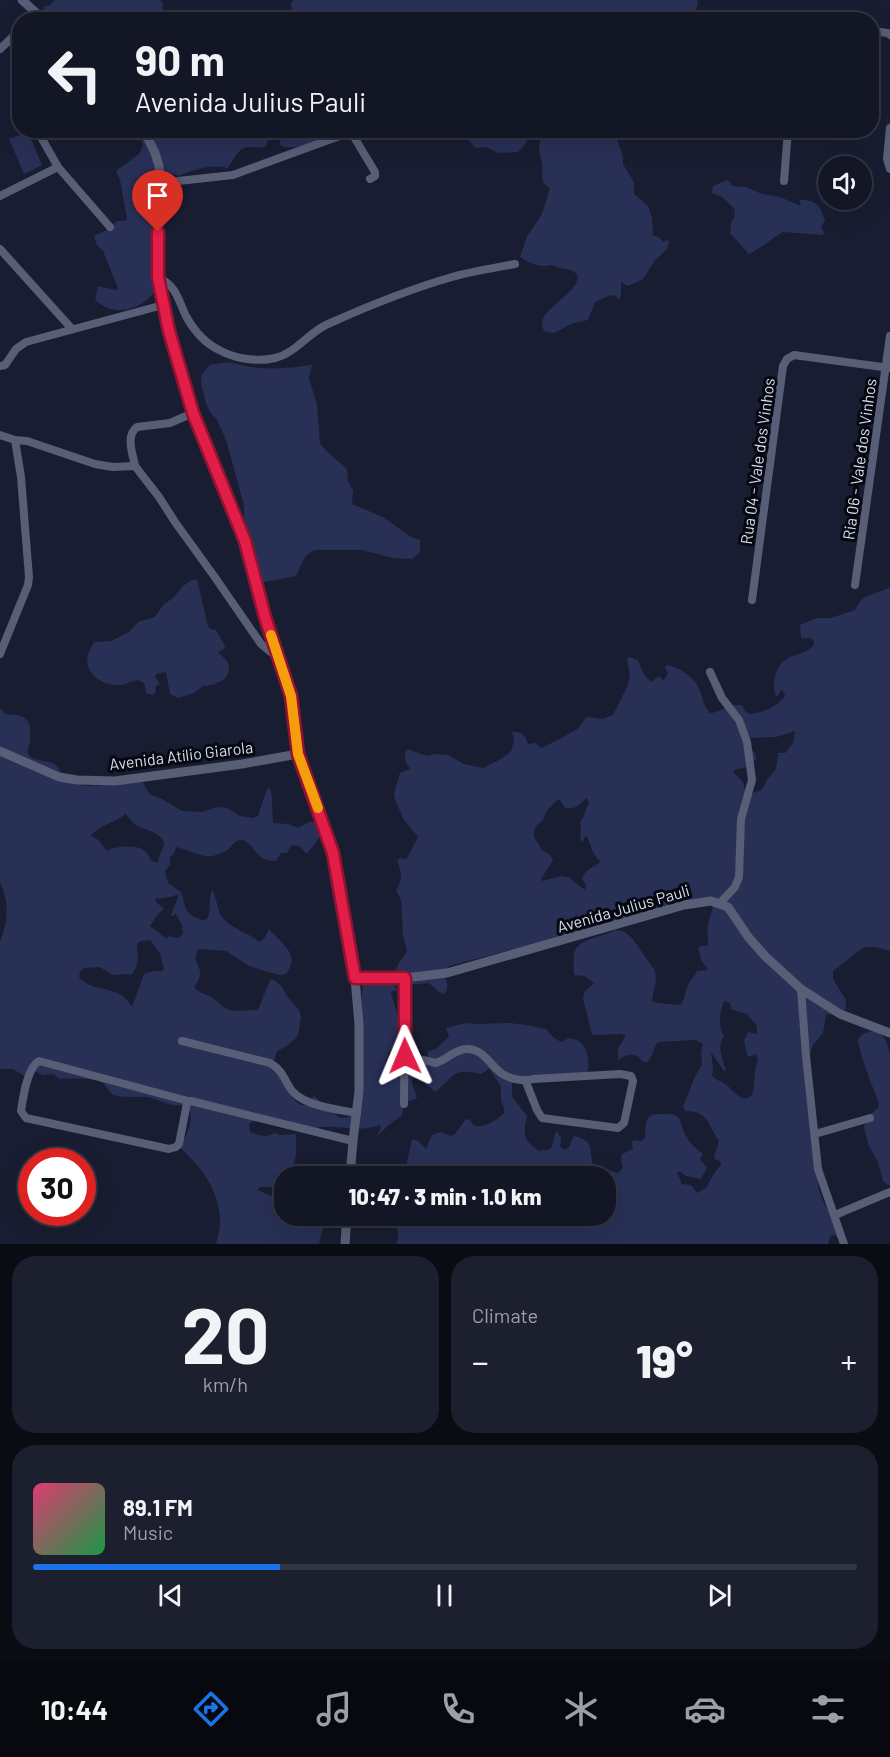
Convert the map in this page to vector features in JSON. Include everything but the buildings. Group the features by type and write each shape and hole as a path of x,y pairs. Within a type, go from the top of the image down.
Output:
{"street":[{"path":"22,0 33,12"},
{"path":"0,49 12,38"},
{"path":"890,128 887,159 890,169"},
{"path":"42,138 58,167 110,227"},
{"path":"148,138 159,166 158,277 163,304 193,413 245,541 265,617 291,696 298,754 333,853 355,978 359,1025 359,1091 351,1166"},
{"path":"160,183 232,175 335,138"},
{"path":"358,138 375,172 375,176 370,179"},
{"path":"784,182 787,138"},
{"path":"0,196 58,167"},
{"path":"0,249 72,329"},
{"path":"158,277 167,281 175,290 188,320 205,341 234,357 273,359 286,354 320,328 359,310 453,277 515,264"},
{"path":"0,366 5,365 16,349 27,342 163,304"},
{"name":"Ria 06 - Vale dos Vinhos","path":"855,585 888,368 890,336"},
{"name":"Rua 04 - Vale dos Vinhos","path":"752,600 785,361 794,355 888,368"},
{"path":"193,413 170,423 133,429 131,444 135,466 261,644 279,659"},
{"path":"0,435 27,441 95,464 112,467 135,466"},
{"path":"0,654 28,585 29,577 21,477 15,440"},
{"path":"710,672 722,698 738,720 747,742 752,780 741,819 739,877 735,887 720,903 728,907 748,938 801,989 840,1014 890,1033"},
{"name":"Avenida Atílio Giarola","path":"0,752 59,777 115,781 298,754"},
{"name":"Avenida Julius Pauli","path":"355,978 405,978 447,973 684,905 702,901 720,903"},
{"path":"404,1104 405,978"},
{"path":"801,989 818,1169 844,1244"},
{"path":"182,1041 270,1063 277,1067 294,1092 302,1098 335,1109 357,1113"},
{"path":"405,1056 436,1063 464,1048 481,1053 501,1073 526,1082 533,1079 620,1074 631,1076 633,1081 624,1123 618,1128 542,1118 526,1082"},
{"path":"188,1101 179,1144 170,1149 26,1118 21,1111 29,1075 34,1064 39,1061 353,1142"},
{"path":"815,1134 870,1118"},
{"path":"835,1215 890,1192"},
{"path":"345,1244 346,1226"}],"shaded area":[{"path":"55,0 160,0 163,3 164,12 44,12 44,6 49,6"},
{"path":"294,0 697,0 698,3 695,12 292,12 291,4"},
{"path":"31,138 42,165 24,174 9,139"},
{"path":"141,138 269,138 266,146 242,149 228,168 203,168 179,176 157,172 158,288 137,306 121,310 112,309 95,300 98,286 116,290 118,288 103,251 97,245 94,236 109,229 117,221 127,219 120,180 116,171 139,154 143,146"},
{"path":"282,138 326,138 293,147 280,145"},
{"path":"464,138 527,138 527,141 518,152 498,153 486,147 475,148 468,139"},
{"path":"541,138 617,138 623,156 623,164 634,183 634,194 648,206 652,218 653,235 663,242 668,240 669,243 643,279 628,286 621,282 619,300 616,296 610,295 595,302 588,320 573,323 554,333 544,331 542,322 549,311 574,286 577,275 575,272 552,265 535,265 520,257 527,237 542,214 550,188 546,186 542,178"},
{"path":"728,180 732,186 746,187 801,206 799,200 813,202 818,206 818,210 821,210 825,220 821,228 823,235 783,232 749,254 730,233 730,224 734,218 735,209 722,197 712,193 713,186"},
{"path":"230,362 250,367 270,368 312,365 309,378 317,405 320,443 347,469 348,481 353,491 352,504 383,517 411,537 420,540 420,552 412,559 393,558 362,550 316,550 306,557 296,576 259,583 241,534 244,524 244,505 226,440 206,403 201,383 202,374 210,365"},
{"path":"197,579 208,626 216,630 225,646 218,652 228,663 229,669 228,674 222,680 178,698 170,694 166,672 156,674 155,677 160,684 155,687 156,692 153,695 146,693 144,684 140,681 115,685 96,678 87,662 88,653 94,642 111,641 129,632 138,622 155,617 164,604 173,598 183,586"},
{"path":"890,587 890,951 876,947 864,947 833,971 833,979 846,1000 845,1012 840,1015 826,1014 823,1033 813,1045 810,1054 807,1103 815,1140 819,1190 841,1238 830,1236 828,1244 396,1244 397,1226 616,1226 616,1172 623,1168 622,1154 633,1149 633,1140 641,1141 645,1138 648,1119 654,1115 677,1116 690,1142 703,1154 700,1159 707,1168 701,1179 686,1176 679,1171 677,1173 682,1184 691,1185 697,1193 706,1188 721,1165 720,1161 714,1158 719,1141 706,1120 699,1113 685,1111 683,1107 702,1064 703,1044 696,1040 658,1042 647,1062 631,1055 618,1060 618,1048 626,1036 592,1034 583,999 585,991 594,983 585,976 574,975 574,954 580,944 615,930 623,931 632,938 655,971 656,980 652,1001 680,1005 697,971 708,970 698,949 700,946 708,945 708,927 713,908 710,903 700,898 595,924 571,934 449,966 443,975 447,982 444,994 429,983 404,983 396,977 399,963 407,951 403,935 401,900 396,890 401,876 397,861 400,858 407,858 418,837 404,820 394,793 400,773 410,769 405,759 407,749 427,756 448,755 464,764 483,768 503,758 511,751 514,741 512,732 523,734 528,744 535,743 542,748 578,729 586,717 603,719 613,715 627,687 630,676 627,660 629,657 638,660 644,675 651,682 659,676 665,679 668,673 666,665 686,673 698,686 704,705 710,713 737,705 742,705 749,714 764,711 785,696 781,690 776,696 775,691 775,675 780,665 788,658 805,652 814,645 811,638 801,638 800,625 817,618 831,618 855,610 866,597","holes":["795,731 793,743 785,753 778,753 776,769 762,790 746,795 743,782 733,772 750,766 756,759 748,738 776,737","587,798 589,803 580,822 581,841 583,842 584,837 587,836 600,862 583,876 585,890 568,877 562,876 542,881 541,879 553,860 542,850 534,837 537,825 542,821 547,810 558,800 565,808 569,808 575,807","724,1001 730,1003 731,1009 747,1014 757,1026 757,1034 748,1032 744,1040 747,1055 749,1057 756,1054 758,1060 753,1093 746,1098 739,1096 712,1076 711,1052 726,1071 720,1049 724,1037 720,1024"]},
{"path":"0,708 5,714 23,717 29,723 29,755 54,764 63,776 73,783 99,786 136,779 143,782 149,794 182,811 202,812 217,807 227,808 240,816 253,818 258,816 267,789 270,788 273,823 288,824 298,828 309,822 317,822 320,836 307,854 299,846 293,845 287,853 281,853 276,861 268,860 258,855 248,843 241,840 235,842 225,852 213,856 204,856 176,847 170,857 170,865 165,871 168,883 181,892 187,911 192,916 202,920 208,918 212,890 220,914 230,925 259,942 264,939 269,929 288,949 292,960 290,967 286,974 280,975 249,966 226,951 199,949 196,959 200,974 194,987 223,1007 237,1011 258,1010 270,980 274,980 282,987 299,1010 301,1017 298,1035 287,1046 277,1051 272,1067 282,1078 288,1093 300,1105 305,1105 314,1096 340,1118 349,1117 357,1109 363,985 368,981 387,982 397,989 391,993 399,1030 395,1044 388,1055 397,1056 405,1052 417,1062 418,1069 425,1072 428,1052 437,1048 449,1036 446,1028 466,1023 527,1025 546,1029 561,1042 569,1038 582,1044 587,1053 586,1078 557,1082 541,1076 512,1079 512,1097 527,1116 525,1132 527,1140 539,1151 550,1149 557,1131 561,1138 560,1147 565,1150 574,1136 586,1141 594,1166 406,1166 412,1139 418,1141 426,1149 432,1135 441,1132 451,1136 466,1119 470,1120 474,1126 482,1126 494,1121 504,1113 501,1086 489,1069 481,1074 464,1072 454,1075 435,1092 420,1079 414,1078 412,1083 417,1097 405,1102 402,1115 377,1136 380,1125 363,1129 331,1127 302,1129 258,1121 249,1124 250,1132 260,1135 296,1134 296,1156 292,1166 274,1166 274,1187 260,1187 257,1190 274,1197 274,1226 323,1226 319,1244 216,1244 220,1223 214,1192 204,1174 180,1148 191,1116 188,1105 170,1104 147,1097 114,1095 98,1080 60,1079 53,1074 43,1075 30,1069 28,1078 13,1069 0,1069 0,941 7,911 0,882","holes":["126,814 136,825 153,832 163,840 164,844 158,863 152,861 139,848 119,847 107,851 97,839 92,837 91,835 95,832","179,894 171,915 176,914 182,925 183,934 178,938 168,936 167,939 150,926 164,909 155,899","150,940 160,953 164,969 144,974 132,1007 127,1000 113,991 91,985 79,977 84,968 100,967 112,975 132,974 137,964 137,944"]},
{"path":"874,1031 884,1037 890,1054 890,1185 883,1181 878,1162 868,1144 864,1127 868,1116 878,1108 879,1103 858,1040 862,1034"}],"slow traffic":[{"path":"271,635 294,707 298,754 318,808"}],"route":[{"path":"158,232 158,277 169,331 193,413 245,541 265,617 291,696 298,754 333,853 355,978 405,978 405,1056"}]}
